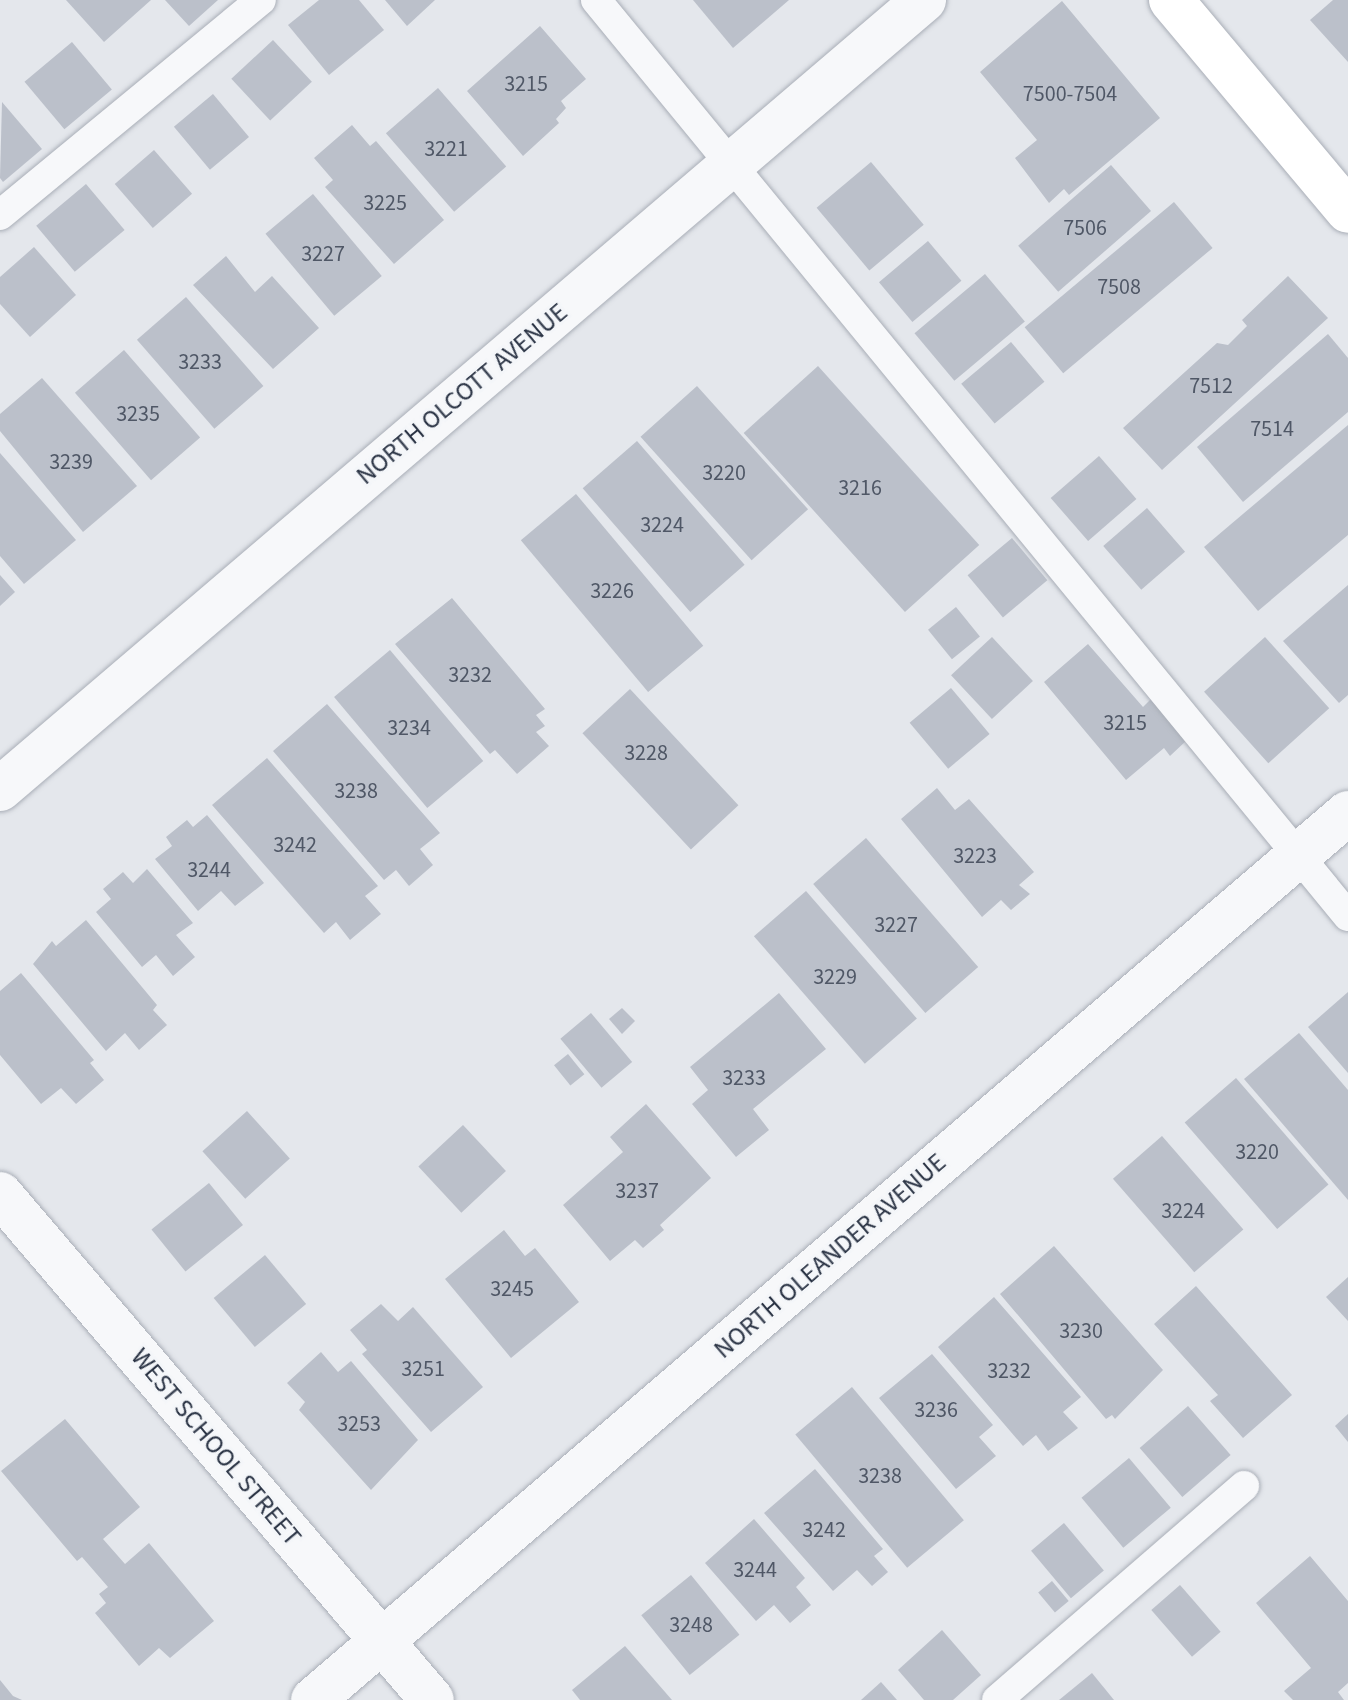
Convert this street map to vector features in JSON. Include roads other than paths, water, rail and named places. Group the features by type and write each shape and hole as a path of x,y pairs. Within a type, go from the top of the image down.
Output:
{"main road":[{"path":"1171,0 1348,211"}],"street":[{"name":"NORTH OLCOTT AVENUE","path":"0,789 924,0"},
{"name":"NORTH OLEANDER AVENUE","path":"313,1700 1348,813"},
{"name":"WEST SCHOOL STREET","path":"0,1194 432,1700"}],"lane":[{"path":"0,215 261,0"},
{"path":"596,0 1348,916"},
{"path":"997,1700 1244,1486"}]}
